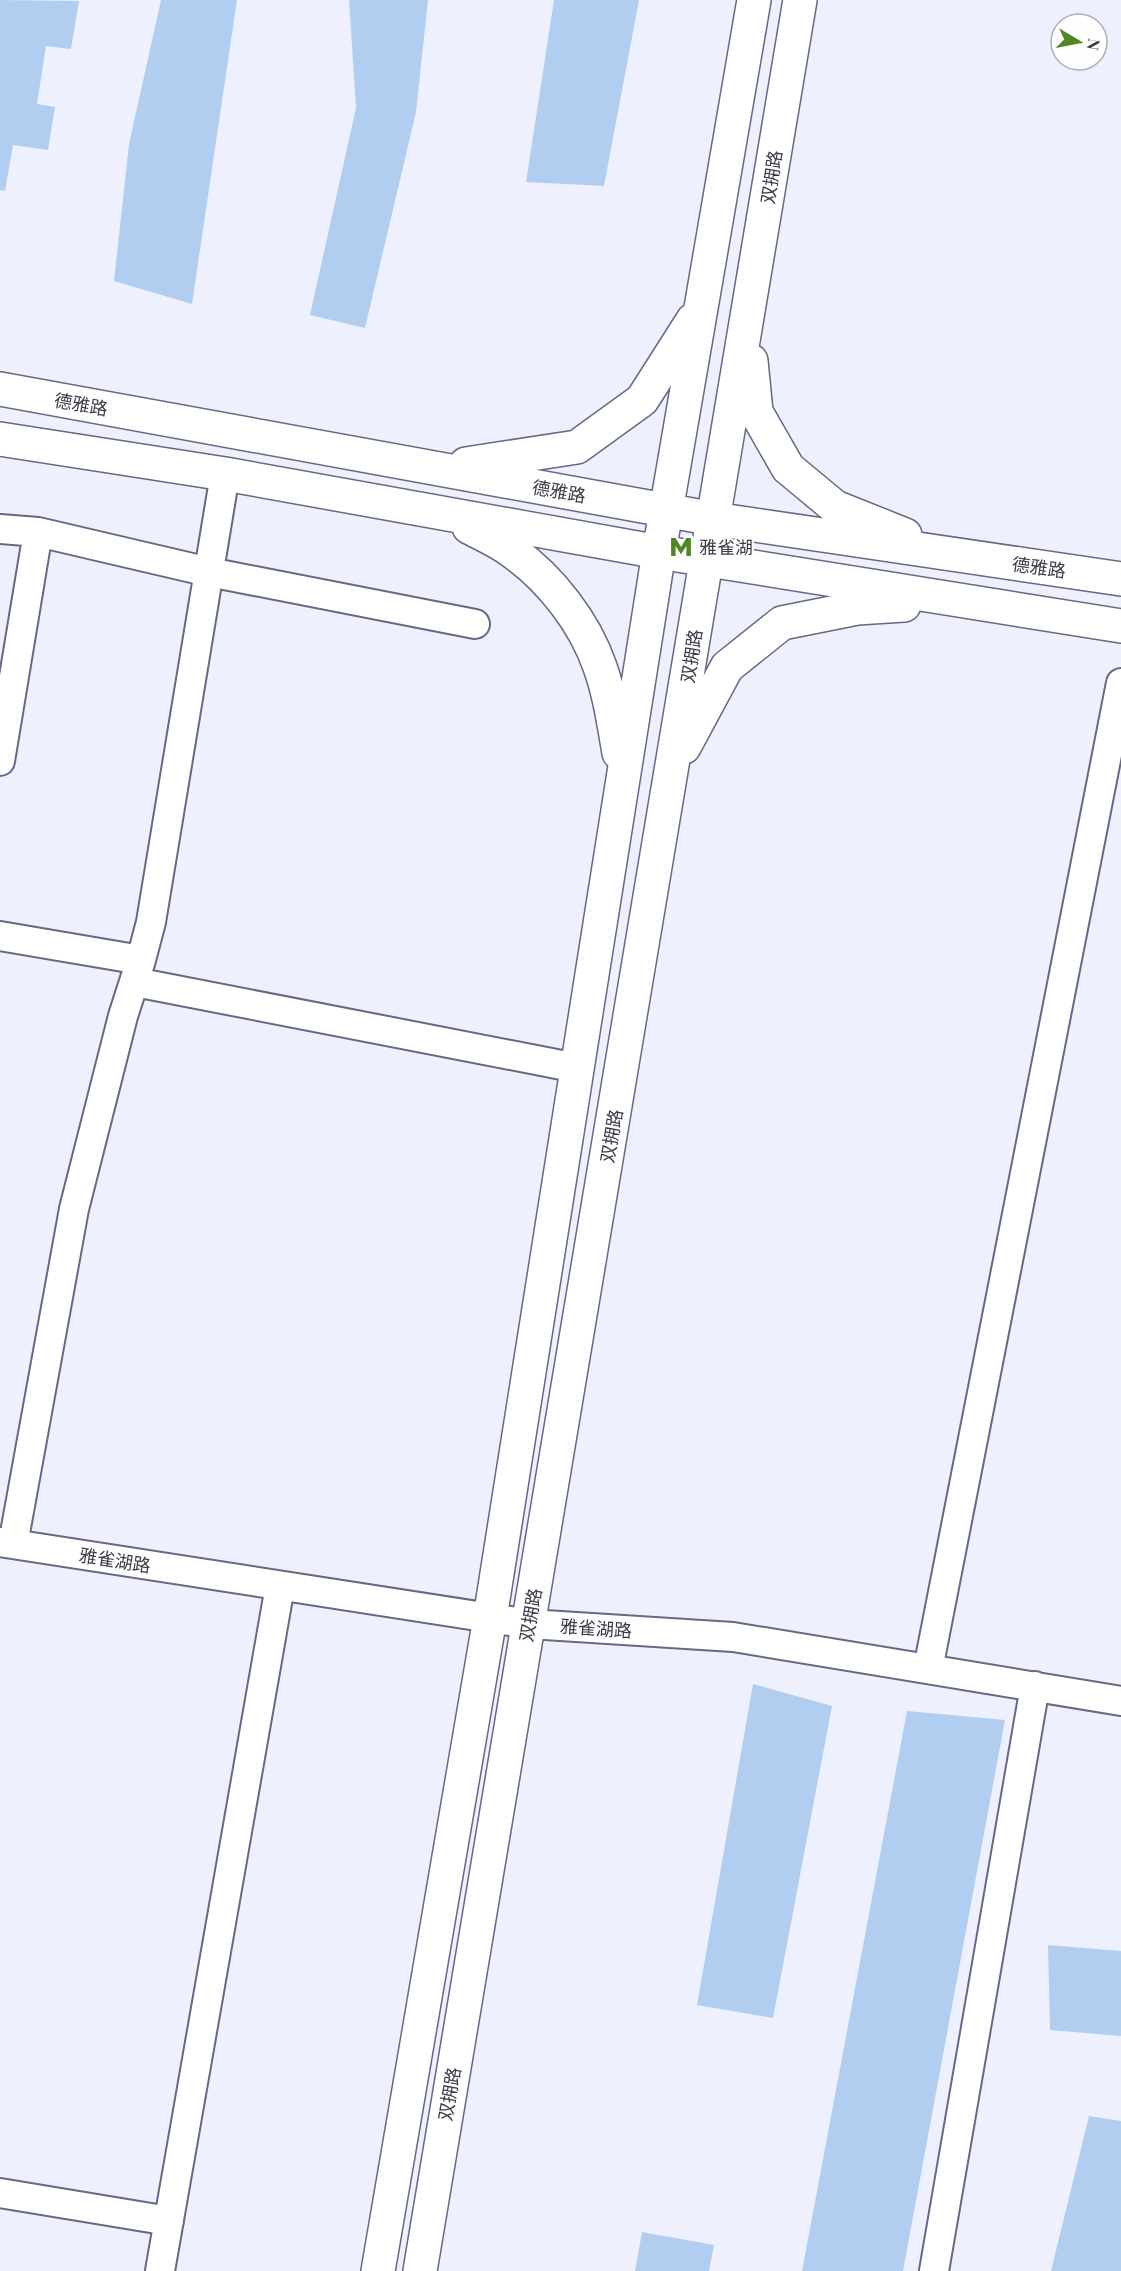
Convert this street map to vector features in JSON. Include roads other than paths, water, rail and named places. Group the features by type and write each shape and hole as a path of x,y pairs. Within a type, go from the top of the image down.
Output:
{"main road":[{"path":"378,2271 490,1618 659,552 754,0"},
{"name":"双拥路","path":"420,2271 800,0"},
{"path":"431,468 510,459 577,447 642,400 701,309"},
{"path":"747,321 756,412 788,468 835,507 954,554"},
{"name":"德雅路","path":"0,389 666,511 1121,579"},
{"path":"0,439 225,474 706,560 1121,626"},
{"path":"450,515 514,552 546,581 580,624 600,667 611,708 623,780"},
{"path":"672,770 727,667 782,623 857,608 963,601"}],"street":[{"path":"7,1543 74,1209 118,1035 151,922 225,474"},
{"path":"0,529 38,532 209,572 475,624"},
{"path":"0,761 38,532"},
{"path":"928,1669 1121,683"},
{"path":"0,936 138,971 577,1068"},
{"name":"雅雀湖路","path":"7,1543 529,1624 733,1637 1121,1701"},
{"path":"160,2271 280,1586"},
{"path":"934,2271 1035,1686"},
{"path":"0,2193 169,2221"}],"place":[{"name":"雅雀湖","path":"681,547"}]}
